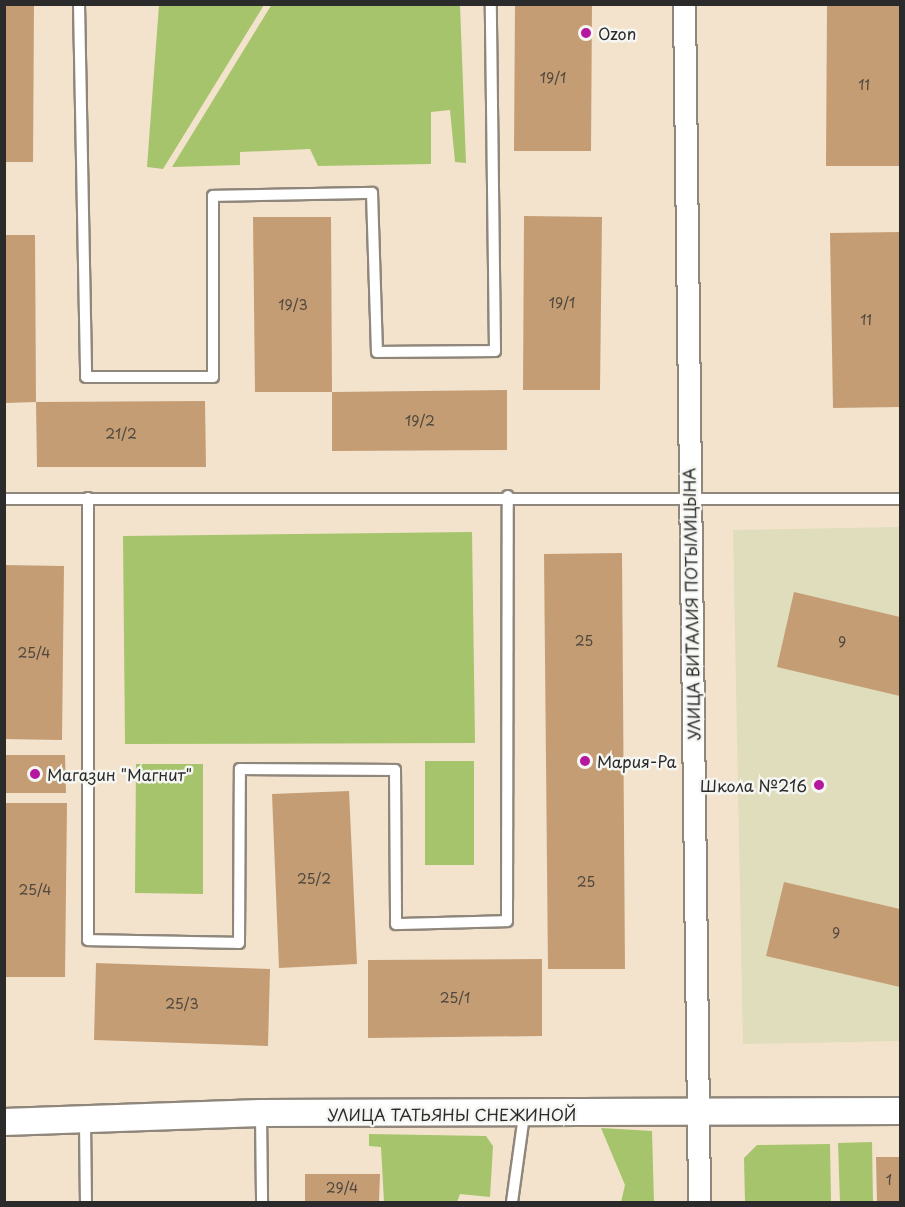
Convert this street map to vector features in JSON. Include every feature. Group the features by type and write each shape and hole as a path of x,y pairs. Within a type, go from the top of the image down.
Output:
{"street":[{"name":"УЛИЦА ВИТАЛИЯ ПОТЫЛИЦЫНА","path":"684,4 699,1203"},
{"name":"УЛИЦА ТАТЬЯНЫ СНЕЖИНОЙ","path":"4,1122 85,1122 261,1113 524,1115 900,1111"}],"lane":[{"path":"79,4 86,377 213,377 213,196 372,193 377,352 495,351 491,4"},
{"path":"88,498 88,940 239,943 240,769 395,770 396,924 507,921 508,496"},
{"path":"4,499 508,496 900,499"},
{"path":"261,1113 262,1203"},
{"path":"512,1203 524,1115"},
{"path":"85,1122 86,1203"}],"shaded area":[{"name":"Школа №216","path":"900,527 900,1041 743,1044 733,530"}],"green space":[{"path":"272,4 460,5 466,163 455,162 450,110 431,112 431,164 318,166 310,149 240,152 240,165 172,167"},
{"path":"159,5 264,5 163,169 147,167"},
{"path":"472,532 475,743 125,744 123,536"},
{"path":"425,761 474,761 474,865 425,865"},
{"path":"136,764 203,764 203,894 135,893"},
{"path":"601,1128 652,1131 654,1202 621,1202 625,1185"},
{"path":"369,1134 486,1136 493,1146 490,1197 460,1194 457,1202 384,1202 381,1147 369,1146"},
{"path":"872,1142 873,1202 840,1202 838,1143"},
{"path":"830,1144 831,1202 745,1202 744,1158 757,1145"}],"building":[{"path":"4,4 34,4 33,162 4,162"},
{"path":"515,4 592,4 591,151 514,151"},
{"path":"827,4 900,4 900,166 826,166"},
{"path":"524,216 602,217 600,390 523,390"},
{"path":"253,217 331,217 332,392 255,392"},
{"path":"900,232 900,407 833,408 830,233"},
{"path":"5,235 35,235 36,402 5,403"},
{"path":"507,390 507,450 332,451 332,392"},
{"path":"205,401 206,467 37,467 36,402"},
{"path":"622,553 625,969 548,969 544,554"},
{"path":"4,565 64,566 62,740 4,739"},
{"path":"794,592 900,617 900,696 777,667"},
{"name":"Магазин \"Магнит\"","path":"4,755 65,755 66,793 4,793"},
{"path":"349,791 357,964 279,968 272,794"},
{"path":"4,803 67,803 65,977 4,977"},
{"path":"784,882 900,909 900,987 766,956"},
{"path":"542,959 542,1036 368,1038 368,960"},
{"path":"96,963 270,969 268,1046 94,1040"},
{"path":"876,1157 900,1157 900,1202 877,1202"},
{"path":"305,1174 380,1174 379,1202 305,1202"}],"place":[{"name":"Ozon","path":"586,33"},
{"name":"Мария-Ра","path":"585,761"},
{"name":"Магазин \"Магнит\"","path":"35,774"},
{"name":"Школа №216","path":"819,785"}]}
